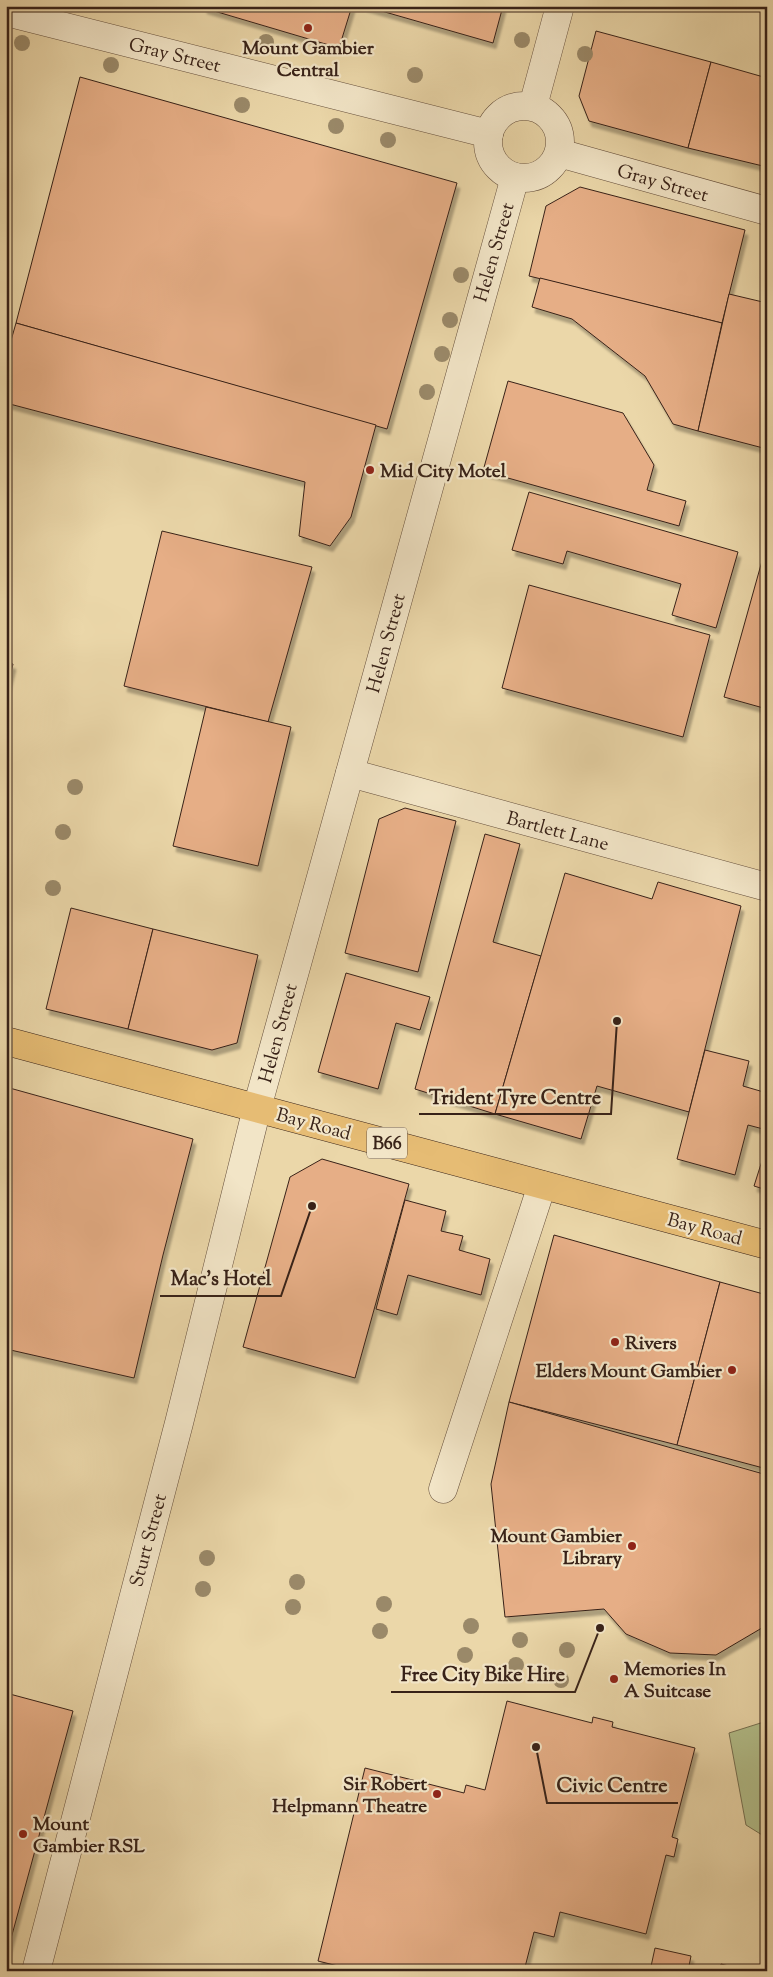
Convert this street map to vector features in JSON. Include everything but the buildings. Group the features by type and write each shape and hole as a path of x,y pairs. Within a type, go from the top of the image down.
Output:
{"main road":[{"name":"Bay Road","path":"6,1042 767,1245"}],"street":[{"path":"533,106 560,6"},
{"name":"Gray Street","path":"6,12 489,134"},
{"path":"533,106 544,111 553,119 559,129 561,141 559,153 554,163 536,177 526,179 515,178 496,166 490,156 489,134 493,123 500,114 510,108 533,106"},
{"name":"Gray Street","path":"559,153 767,211"},
{"name":"Helen Street","path":"257,1108 515,178"},
{"name":"Bartlett Lane","path":"350,773 767,887"},
{"name":"Sturt Street","path":"36,1971 179,1423 257,1108"},
{"path":"443,1489 542,1184"}],"green space":[{"path":"767,1721 767,1838 746,1825 729,1733"}],"place":[{"name":"Mount Gambier Central","path":"308,28"},
{"name":"Mid City Motel","path":"370,470"},
{"name":"Trident Tyre Centre","path":"617,1021"},
{"name":"Mac's Hotel","path":"312,1206"},
{"name":"Rivers","path":"615,1342"},
{"name":"Elders Mount Gambier","path":"732,1370"},
{"name":"Mount Gambier Library","path":"632,1546"},
{"name":"Free City Bike Hire","path":"600,1628"},
{"name":"Memories In A Suitcase","path":"614,1679"},
{"name":"Civic Centre","path":"536,1747"},
{"name":"Sir Robert Helpmann Theatre","path":"437,1794"},
{"name":"Mount Gambier RSL","path":"23,1834"}]}
